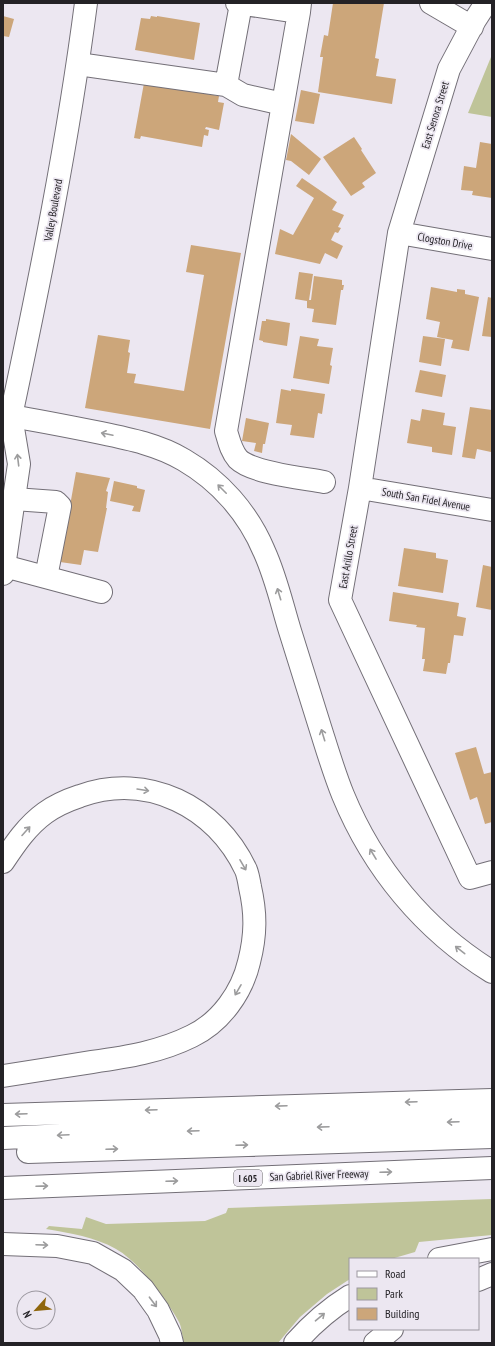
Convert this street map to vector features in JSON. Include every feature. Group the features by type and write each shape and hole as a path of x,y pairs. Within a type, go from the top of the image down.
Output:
{"main road":[{"name":"Valley Boulevard","path":"4,570 19,464 6,420 45,251 78,64 86,3"},
{"path":"226,85 239,3 299,8 226,431 230,446 239,459 250,467 324,482"},
{"path":"431,3 472,27"},
{"name":"East Senora Street","path":"399,233 449,69 486,3"},
{"path":"78,64 226,85 243,95 283,104"},
{"name":"Clogston Drive","path":"399,233 492,249"},
{"name":"East Arillo Street","path":"399,233 360,488 340,600 470,878 492,872"},
{"path":"6,420 124,438 161,448 204,473 231,499 250,524 264,552 277,587 335,775 358,828 389,878 415,909 455,946 492,972"},
{"name":"South San Fidel Avenue","path":"360,488 492,510"},
{"path":"14,498 56,502 60,506 46,577"},
{"path":"4,570 46,577 101,592"},
{"path":"3,862 18,839 31,825 46,812 64,802 90,793 120,788 142,789 162,793 194,809 208,819 231,843 247,871 253,898 256,923 246,977 230,1004 216,1019 194,1036 168,1047 143,1054 3,1076"},
{"path":"3,1115 492,1100"},
{"path":"3,1138 109,1133 492,1121"},
{"path":"3,1153 492,1137"},
{"name":"San Gabriel River Freeway","path":"3,1188 492,1168"},
{"path":"3,1244 57,1246 93,1253 123,1270 143,1289 158,1310 170,1335 172,1343"},
{"path":"444,1258 492,1249"},
{"path":"479,1280 492,1274"},
{"path":"294,1343 309,1327 334,1306 349,1297"},
{"path":"375,1343 391,1330"}],"green space":[{"path":"492,56 492,117 468,113 491,57"},
{"path":"492,1199 492,1235 419,1242 415,1252 394,1258 349,1258 349,1280 327,1294 300,1317 278,1343 184,1343 180,1324 174,1313 151,1282 125,1255 100,1241 91,1238 46,1229 49,1226 82,1229 86,1217 106,1224 205,1221 226,1213 228,1208"}],"building":[{"path":"333,3 384,3 375,58 379,59 376,76 396,79 392,104 318,92 323,57 320,57 324,35 328,36"},
{"path":"3,16 14,19 9,37 3,36"},
{"path":"151,16 200,23 194,60 135,50 141,18 150,19"},
{"path":"144,83 219,96 218,102 224,103 219,130 206,127 205,129 209,130 208,136 204,135 202,147 141,136 140,139 134,138"},
{"path":"301,90 320,94 314,124 295,121"},
{"path":"291,134 321,159 309,175 291,161 286,160"},
{"path":"354,137 376,173 362,183 365,187 351,196 323,157"},
{"path":"480,142 492,144 492,198 472,195 473,191 461,190 464,166 476,168"},
{"path":"302,178 337,202 332,210 344,215 338,227 341,228 338,233 335,232 331,240 343,246 337,259 325,253 320,264 275,254 280,229 293,235 314,198 296,186"},
{"path":"191,245 241,253 210,429 85,408 98,335 130,340 127,373 136,374 134,383 184,391 204,275 186,272"},
{"path":"299,272 313,274 309,300 311,300 314,276 342,280 342,285 344,285 343,290 341,290 336,325 312,322 314,309 307,308 307,301 295,299"},
{"path":"431,287 457,292 457,289 465,290 465,294 479,297 469,351 451,348 453,340 437,337 440,322 426,319"},
{"path":"488,297 492,298 492,337 482,336"},
{"path":"266,319 290,323 287,346 259,340 262,321 266,321"},
{"path":"300,336 319,339 317,346 333,348 329,384 293,378"},
{"path":"423,336 445,339 441,366 419,362"},
{"path":"420,370 446,375 442,397 415,392"},
{"path":"281,389 325,394 322,414 318,413 314,438 290,435 292,425 276,423"},
{"path":"470,407 492,410 491,452 477,449 475,459 462,457"},
{"path":"422,409 445,413 443,425 456,427 452,455 432,452 432,447 407,443 411,419 420,421"},
{"path":"246,418 269,423 262,453 254,451 256,443 242,441"},
{"path":"76,472 110,478 106,491 108,492 107,508 98,552 84,550 81,565 60,562"},
{"path":"114,481 137,486 137,488 145,490 140,512 132,511 134,506 110,501"},
{"path":"404,548 436,553 436,558 448,560 443,593 398,586"},
{"path":"483,565 492,567 492,610 476,607"},
{"path":"393,592 459,603 457,616 466,618 463,636 454,635 450,663 448,663 446,674 423,671 425,659 422,659 425,628 416,627 417,625 389,621"},
{"path":"476,747 484,774 492,772 492,822 485,824 477,797 470,800 455,753"}]}
